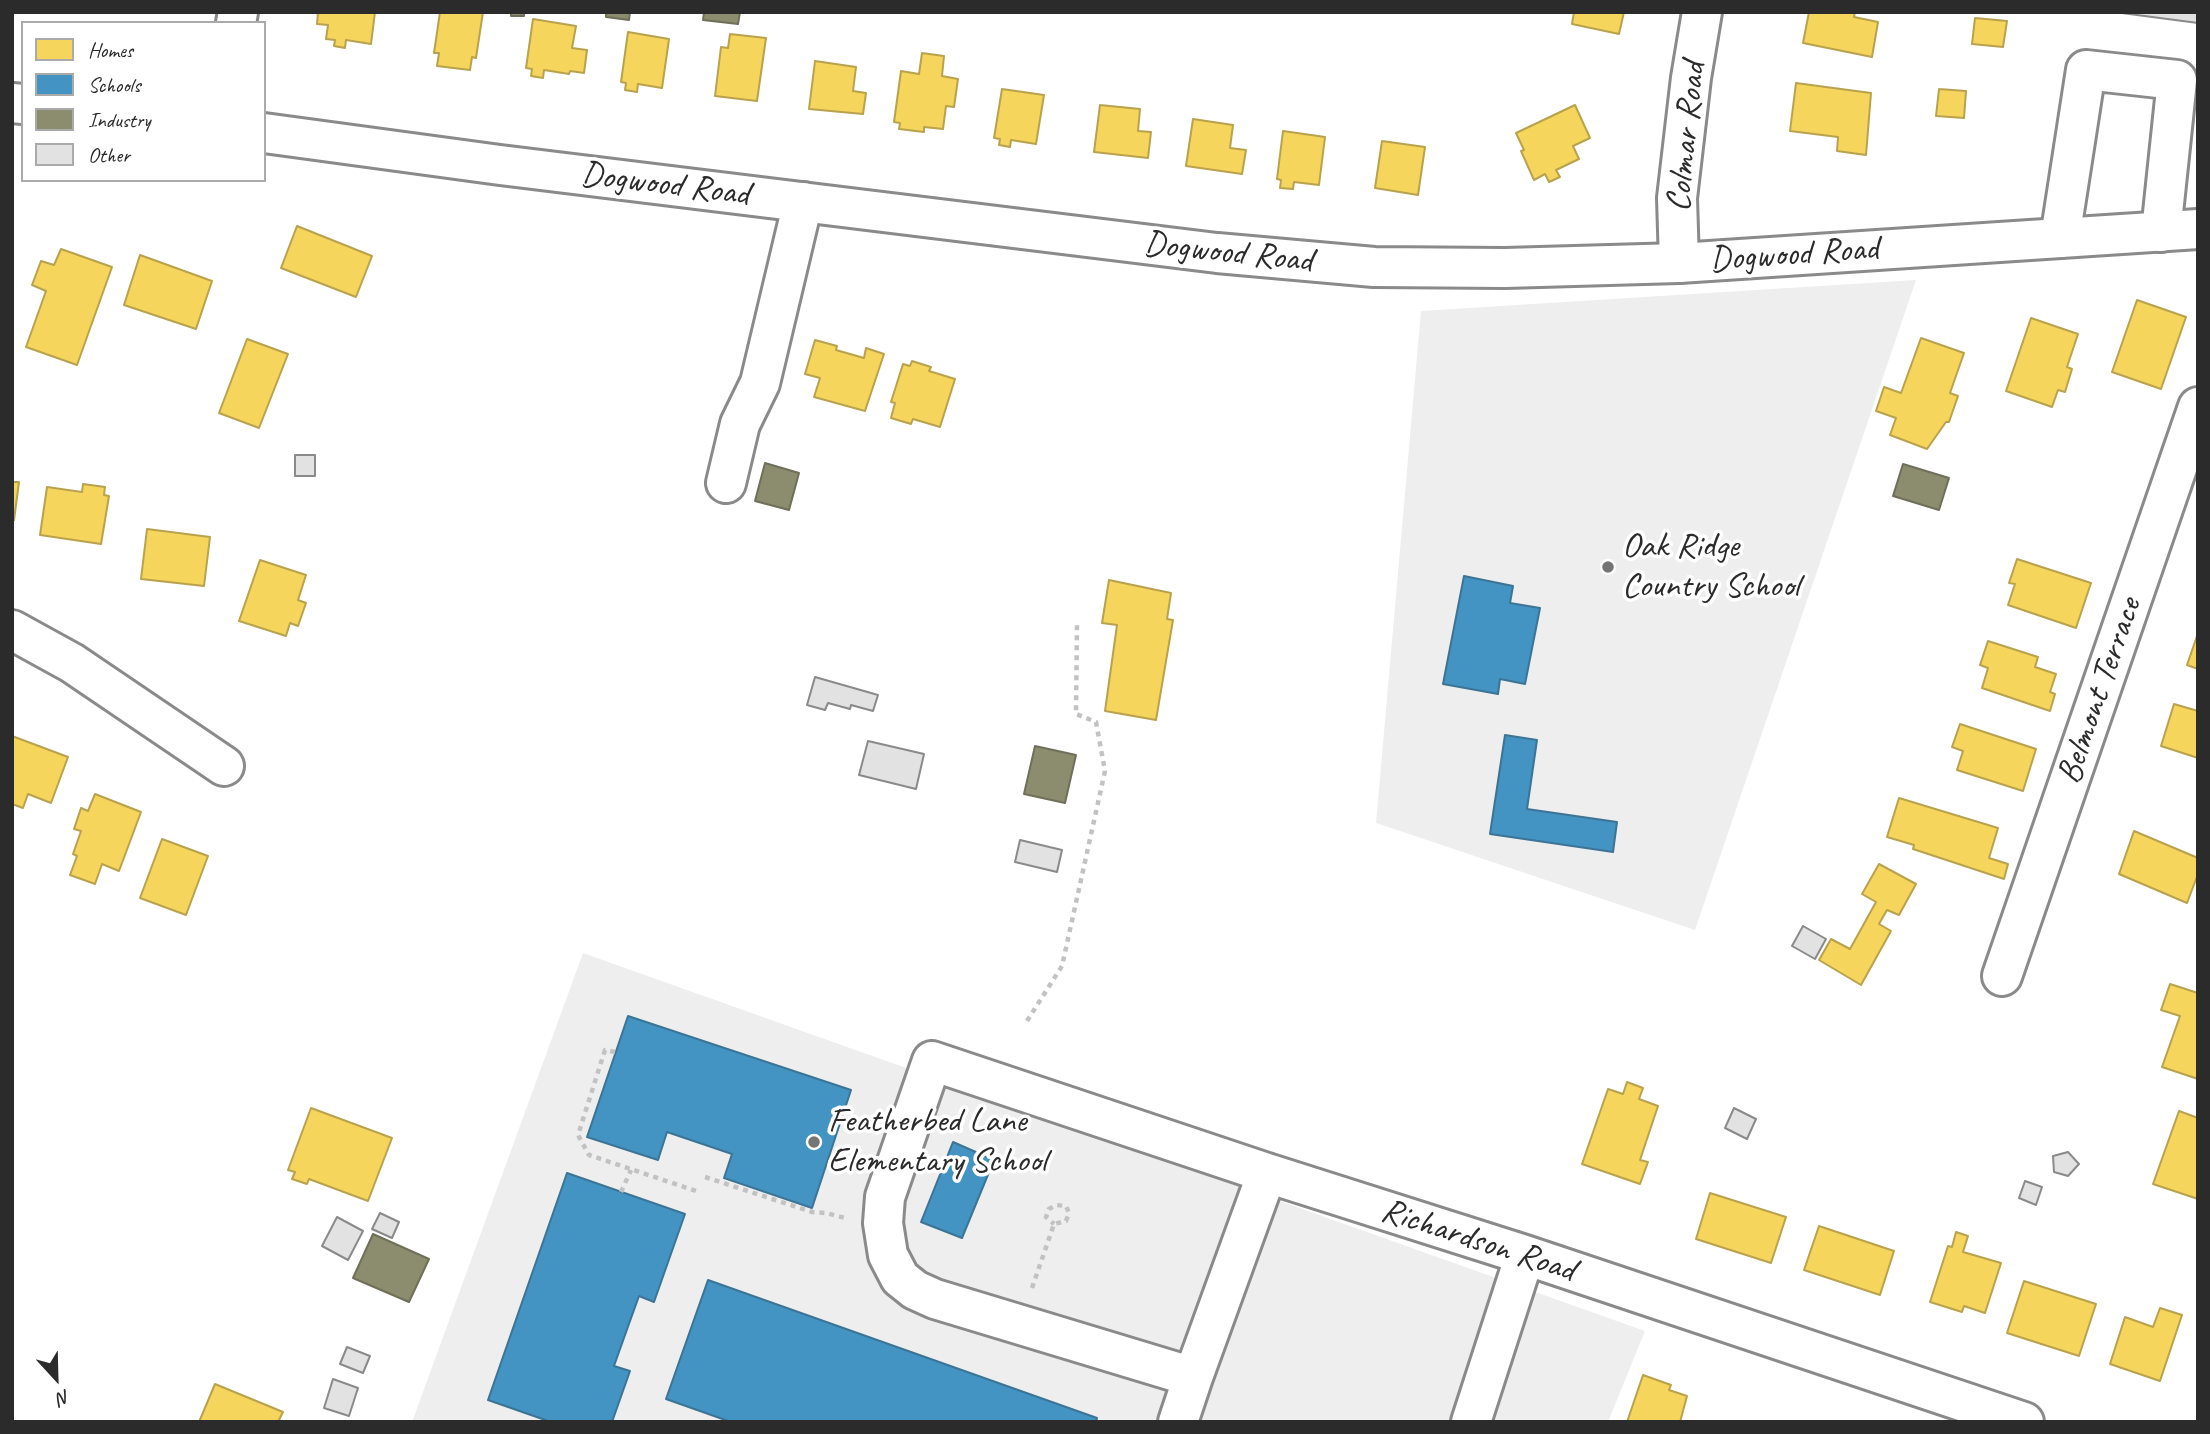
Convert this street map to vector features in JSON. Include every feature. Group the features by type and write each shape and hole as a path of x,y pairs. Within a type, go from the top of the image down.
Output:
{"street":[{"name":"Colmar Road","path":"1679,262 1677,198 1691,78 1702,12"},
{"path":"2060,238 2086,70 2177,80 2161,232"},
{"name":"Dogwood Road","path":"266,133 500,165 1217,253 1374,267 1505,268 1679,262 2198,229"},
{"path":"726,483 740,424 760,383 803,202"},
{"name":"Belmont Terrace","path":"2001,976 2184,491 2198,407"},
{"path":"12,630 72,663 223,766"},
{"name":"Richardson Road","path":"1193,1377 934,1300 900,1278 888,1255 883,1223 886,1197 932,1061 2024,1422"},
{"path":"1178,1422 1267,1173"},
{"path":"1471,1422 1525,1255"}],"path":[{"path":"1027,1021 1062,966 1105,771 1096,722 1076,714 1077,623"},
{"path":"615,1052 606,1050 578,1135 589,1156 699,1192"},
{"path":"621,1192 631,1170"},
{"path":"705,1177 812,1212 854,1221"},
{"path":"1056,1205 1066,1206 1069,1213 1066,1221 1055,1224 1046,1217 1049,1209 1056,1205"},
{"path":"1032,1289 1055,1224"}],"shaded area":[{"name":"Oak Ridge Country School","path":"1916,280 1695,930 1376,823 1421,311"},
{"name":"Featherbed Lane Elementary School","path":"583,953 1645,1331 1608,1422 412,1422"}],"building: Homes":[{"path":"318,12 375,12 371,44 346,40 345,48 334,46 335,40 326,39 328,25 317,24"},
{"path":"440,12 483,12 476,58 472,57 470,70 437,66 439,53 434,53"},
{"path":"1574,12 1624,12 1619,34 1572,24"},
{"path":"1809,12 1855,12 1854,17 1878,22 1872,57 1803,43"},
{"path":"1975,18 2007,21 2003,47 1972,44"},
{"path":"533,19 576,26 572,48 587,50 584,73 570,71 569,74 544,70 543,78 531,76 532,69 526,68"},
{"path":"628,32 669,39 662,88 638,84 637,92 625,90 626,83 621,82"},
{"path":"730,34 766,38 757,101 715,96 721,47 728,48"},
{"path":"922,53 944,56 942,76 958,79 954,107 946,106 943,129 924,127 924,132 899,129 900,123 894,122 901,71 919,74"},
{"path":"815,61 856,67 853,91 866,93 863,114 809,109"},
{"path":"1796,83 1871,93 1866,155 1837,151 1838,137 1790,131"},
{"path":"1002,89 1044,95 1036,144 1011,140 1010,147 999,145 1000,139 994,138"},
{"path":"1939,89 1966,91 1964,118 1936,116"},
{"path":"1100,105 1140,109 1138,131 1151,132 1148,158 1094,152"},
{"path":"1575,105 1590,138 1573,146 1579,159 1556,170 1560,177 1549,182 1545,174 1534,180 1516,133"},
{"path":"1193,119 1233,125 1230,148 1246,150 1242,174 1186,166"},
{"path":"1283,131 1325,137 1319,185 1294,182 1293,189 1280,188 1281,180 1277,179"},
{"path":"1382,141 1425,147 1418,195 1375,188"},
{"path":"297,226 372,256 356,297 281,268"},
{"path":"61,249 112,267 77,365 26,347 46,291 32,285 41,261 54,265"},
{"path":"140,255 212,281 196,329 124,305"},
{"path":"2137,300 2186,317 2161,389 2112,372"},
{"path":"2031,318 2078,334 2067,367 2072,369 2065,392 2058,390 2052,407 2006,391"},
{"path":"1921,338 1964,353 1950,393 1958,396 1949,422 1946,422 1927,449 1890,435 1896,418 1876,411 1884,387 1901,393"},
{"path":"247,339 288,354 259,428 219,413"},
{"path":"815,340 837,346 836,350 864,358 866,348 884,354 865,411 814,397 820,378 805,374"},
{"path":"912,361 931,367 929,371 955,379 940,427 913,419 911,424 891,418 895,403 891,402 903,364 910,366"},
{"path":"12,482 19,482 14,520 12,519"},
{"path":"83,484 105,487 104,495 109,496 101,544 40,535 47,487 82,492"},
{"path":"147,529 210,537 204,586 141,579"},
{"path":"2017,559 2091,583 2076,628 2008,605 2015,584 2009,583"},
{"path":"260,560 306,575 298,600 306,603 298,626 290,623 286,636 239,621"},
{"path":"1109,580 1171,593 1167,619 1173,620 1156,720 1105,711 1117,625 1102,623"},
{"path":"2198,633 2198,669 2187,665"},
{"path":"1988,641 2038,657 2035,667 2056,674 2050,692 2055,694 2050,711 1982,688 1988,668 1980,665"},
{"path":"2174,704 2198,711 2198,758 2161,746"},
{"path":"1960,724 2036,749 2023,791 1957,770 1963,751 1952,747"},
{"path":"12,736 68,757 51,803 28,794 23,808 12,804"},
{"path":"95,794 141,812 119,871 102,864 95,884 70,875 77,856 73,854 81,831 74,829 81,808 88,811"},
{"path":"1899,798 1998,828 1989,858 2008,864 2004,879 1913,849 1914,845 1887,837"},
{"path":"2134,831 2198,858 2198,874 2187,903 2119,874"},
{"path":"162,839 208,856 186,915 140,898"},
{"path":"1879,864 1916,884 1899,915 1887,910 1879,924 1891,931 1861,985 1819,960 1831,939 1850,949 1876,902 1862,894"},
{"path":"2170,984 2198,993 2198,1079 2162,1067 2180,1016 2161,1010"},
{"path":"1627,1082 1643,1088 1639,1099 1658,1106 1640,1160 1648,1162 1640,1184 1582,1164 1608,1089 1623,1094"},
{"path":"311,1108 392,1138 368,1201 309,1179 307,1184 292,1179 295,1172 288,1170"},
{"path":"2179,1111 2198,1118 2198,1199 2153,1184"},
{"path":"1710,1193 1786,1217 1771,1263 1696,1239"},
{"path":"1819,1226 1894,1251 1880,1295 1804,1270"},
{"path":"1956,1232 1968,1236 1963,1252 2001,1263 1985,1313 1964,1306 1962,1312 1930,1302 1948,1246 1952,1247"},
{"path":"2024,1281 2096,1304 2079,1356 2007,1333"},
{"path":"2160,1308 2182,1315 2160,1381 2110,1364 2125,1317 2153,1327"},
{"path":"1643,1375 1671,1385 1669,1390 1687,1396 1680,1422 1627,1422"},
{"path":"215,1384 283,1412 278,1422 199,1422"}],"building: Schools":[{"path":"1464,576 1513,586 1510,603 1540,608 1525,684 1500,679 1498,694 1443,684"},
{"path":"1505,735 1537,740 1527,809 1617,822 1613,852 1490,834"},
{"path":"628,1016 851,1090 812,1208 724,1178 732,1154 667,1132 658,1160 587,1137"},
{"path":"953,1142 994,1160 962,1238 921,1222"},
{"path":"567,1173 685,1214 654,1302 639,1296 614,1366 630,1371 612,1422 551,1422 488,1400"},
{"path":"708,1280 1097,1418 1096,1422 731,1422 666,1399"}],"building: Industry":[{"path":"511,12 524,12 524,16 511,16"},
{"path":"606,12 630,12 629,20 606,17"},
{"path":"704,12 740,12 738,24 703,20"},
{"path":"765,463 799,473 789,510 755,501"},
{"path":"1903,464 1949,478 1939,510 1893,496"},
{"path":"1035,746 1076,755 1065,803 1024,794"},
{"path":"373,1234 429,1259 409,1302 353,1278"}],"building: Other":[{"path":"2114,12 2198,12 2198,23"},
{"path":"295,455 315,455 315,476 295,476"},
{"path":"815,677 878,695 873,711 851,705 850,709 828,703 825,710 807,705"},
{"path":"868,741 924,754 916,789 859,775"},
{"path":"1020,840 1062,850 1057,872 1015,862"},
{"path":"1803,926 1826,939 1815,959 1792,946"},
{"path":"1734,1108 1756,1119 1747,1139 1725,1128"},
{"path":"2068,1152 2079,1164 2068,1176 2054,1172 2053,1156"},
{"path":"2025,1181 2042,1187 2036,1205 2019,1198"},
{"path":"380,1213 399,1222 392,1238 372,1229"},
{"path":"337,1217 363,1231 348,1260 322,1246"},
{"path":"347,1347 370,1356 363,1373 340,1364"},
{"path":"333,1379 358,1388 349,1416 324,1408"}],"place":[{"name":"Oak Ridge Country School","path":"1608,567"},
{"name":"Featherbed Lane Elementary School","path":"814,1142"}]}
